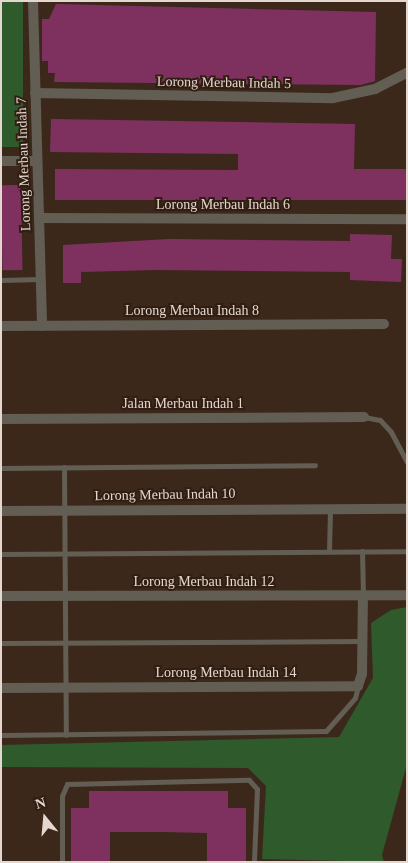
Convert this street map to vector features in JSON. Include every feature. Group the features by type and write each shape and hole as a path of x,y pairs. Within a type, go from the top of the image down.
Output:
{"street":[{"name":"Lorong Merbau Indah 7","path":"34,1 36,161 42,326"},
{"name":"Lorong Merbau Indah 5","path":"35,92 333,98 375,89 407,73"},
{"path":"1,161 36,161"},
{"name":"Lorong Merbau Indah 6","path":"39,218 407,219"},
{"name":"Lorong Merbau Indah 8","path":"1,326 384,324"},
{"name":"Jalan Merbau Indah 1","path":"1,419 364,417"},
{"name":"Lorong Merbau Indah 10","path":"1,510 330,508 349,512 407,508"},
{"path":"358,686 364,641 363,595"},
{"name":"Lorong Merbau Indah 12","path":"1,596 407,595"},
{"name":"Lorong Merbau Indah 14","path":"1,688 358,686"}],"lane":[{"path":"1,280 41,279"},
{"path":"364,417 380,420 391,432 407,462"},
{"path":"1,468 315,465"},
{"path":"64,467 66,735"},
{"path":"329,551 330,508"},
{"path":"362,551 363,595"},
{"path":"1,554 407,551"},
{"path":"1,643 364,641"},
{"path":"1,735 326,731 355,698 358,686"},
{"path":"62,862 62,796 67,784 249,780 257,789 254,862"}],"green space":[{"path":"1,1 23,1 23,147 1,147"},
{"path":"407,607 407,764 382,855 384,862 262,859 266,786 248,768 1,767 1,745 339,737 373,678 371,623 391,610"}],"building":[{"path":"56,4 376,12 375,81 361,85 54,82 55,73 48,73 48,61 42,61 42,19 49,19"},
{"path":"51,119 355,124 354,169 407,169 407,200 55,200 55,169 238,170 238,154 50,152"},
{"path":"1,185 21,185 22,270 2,270"},
{"path":"350,234 392,235 391,259 402,259 401,282 350,280 350,272 155,270 81,272 81,283 63,283 63,245 169,239 350,241"},
{"path":"89,791 228,791 228,808 246,808 246,862 207,862 207,833 110,832 110,862 71,862 71,808 89,808"}]}
